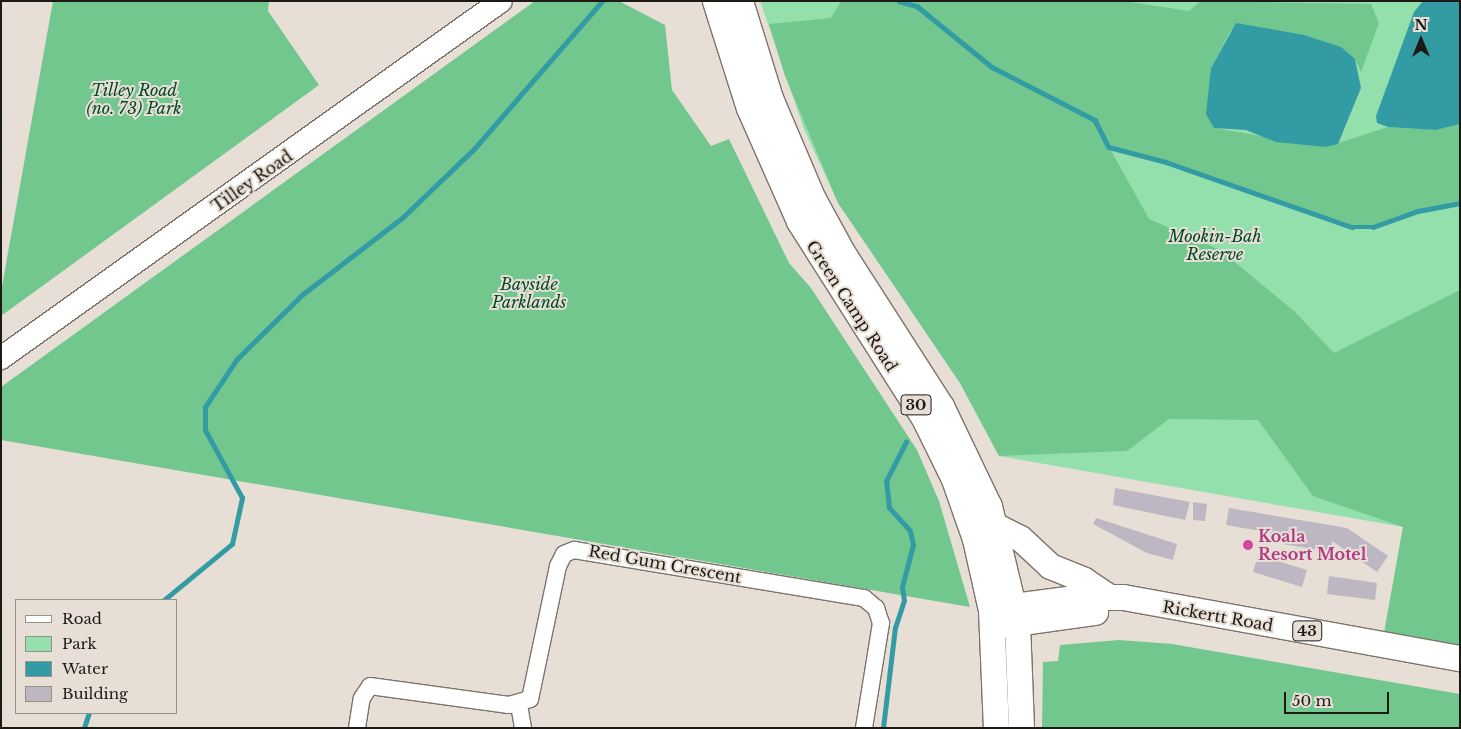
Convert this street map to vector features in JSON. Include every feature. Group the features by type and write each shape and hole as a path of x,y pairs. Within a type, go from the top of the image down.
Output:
{"main road":[{"name":"Tilley Road","path":"1,358 501,1"},
{"name":"Green Camp Road","path":"715,1 749,108 799,221 924,418 954,479 1004,616 996,728"},
{"name":"Green Camp Road","path":"740,1 770,98 812,197 842,252 958,436 996,526 1004,616 1021,728"},
{"name":"43","path":"996,526 1020,538 1050,566 1084,580 1108,596"},
{"name":"Rickertt Road","path":"1004,616 1108,596 1460,658"},
{"name":"Rickertt Road","path":"1004,616 1154,605"}],"street":[{"name":"Red Gum Crescent","path":"520,705 535,691 558,566 564,554 583,550 864,598 876,608 881,623 864,728"},
{"path":"357,728 362,698 370,686 520,705 523,728"}],"green space":[{"name":"Tilley Road (no. 73) Park","path":"53,1 269,1 268,11 319,85 1,316 1,292"},
{"name":"Bayside Parklands","path":"535,1 619,1 665,25 672,90 711,146 729,139 789,263 811,288 917,450 939,501 970,607 1,440 1,387"},
{"name":"Mookin-Bah Reserve","path":"760,1 1460,1 1460,646 1384,633 1403,527 999,456 960,383 838,203 804,129"},
{"name":"Mookin-Bah Reserve","path":"841,1 1124,1 1189,11 1201,1 1371,4 1379,23 1361,72 1355,59 1231,30 1211,68 1210,89 1220,129 1326,147 1388,127 1436,130 1460,124 1460,203 1418,211 1373,227 1352,227 1166,162 1109,147 1149,219 1220,250 1294,311 1334,353 1460,290 1460,646 1384,633 1403,527 1313,496 1258,420 1169,419 1127,451 999,456 960,383 838,203 785,76 769,24 831,18"},
{"path":"1119,640 1172,644 1460,694 1460,728 1042,728 1043,662 1058,661 1060,645"}],"water":[{"path":"1423,1 1460,1 1460,124 1436,130 1388,127 1377,123 1376,116 1414,12"},
{"path":"1236,23 1304,35 1341,47 1355,59 1361,88 1338,144 1326,147 1276,142 1246,130 1214,128 1206,114 1211,68"}],"building":[{"path":"1115,488 1190,502 1185,520 1113,505"},
{"path":"1193,502 1207,504 1205,521 1193,520"},
{"path":"1229,508 1347,528 1388,556 1377,572 1332,541 1331,552 1283,544 1284,535 1226,525"},
{"path":"1096,518 1177,544 1173,560 1147,553 1093,524"},
{"path":"1258,555 1307,570 1302,587 1253,572"},
{"path":"1329,576 1377,583 1375,600 1327,594"}],"waterway":[{"path":"165,599 232,544 242,498 205,430 205,407 237,359 303,294 402,218 474,149 602,1"},
{"path":"899,1 917,6 992,67 1095,120 1109,147 1166,162 1352,227 1373,227 1418,211 1460,203"},
{"path":"883,728 895,628 904,601 902,587 913,545 910,531 889,508 886,481 906,442"},
{"path":"84,728 89,714"}],"place":[{"name":"Koala Resort Motel","path":"1248,545"}]}
